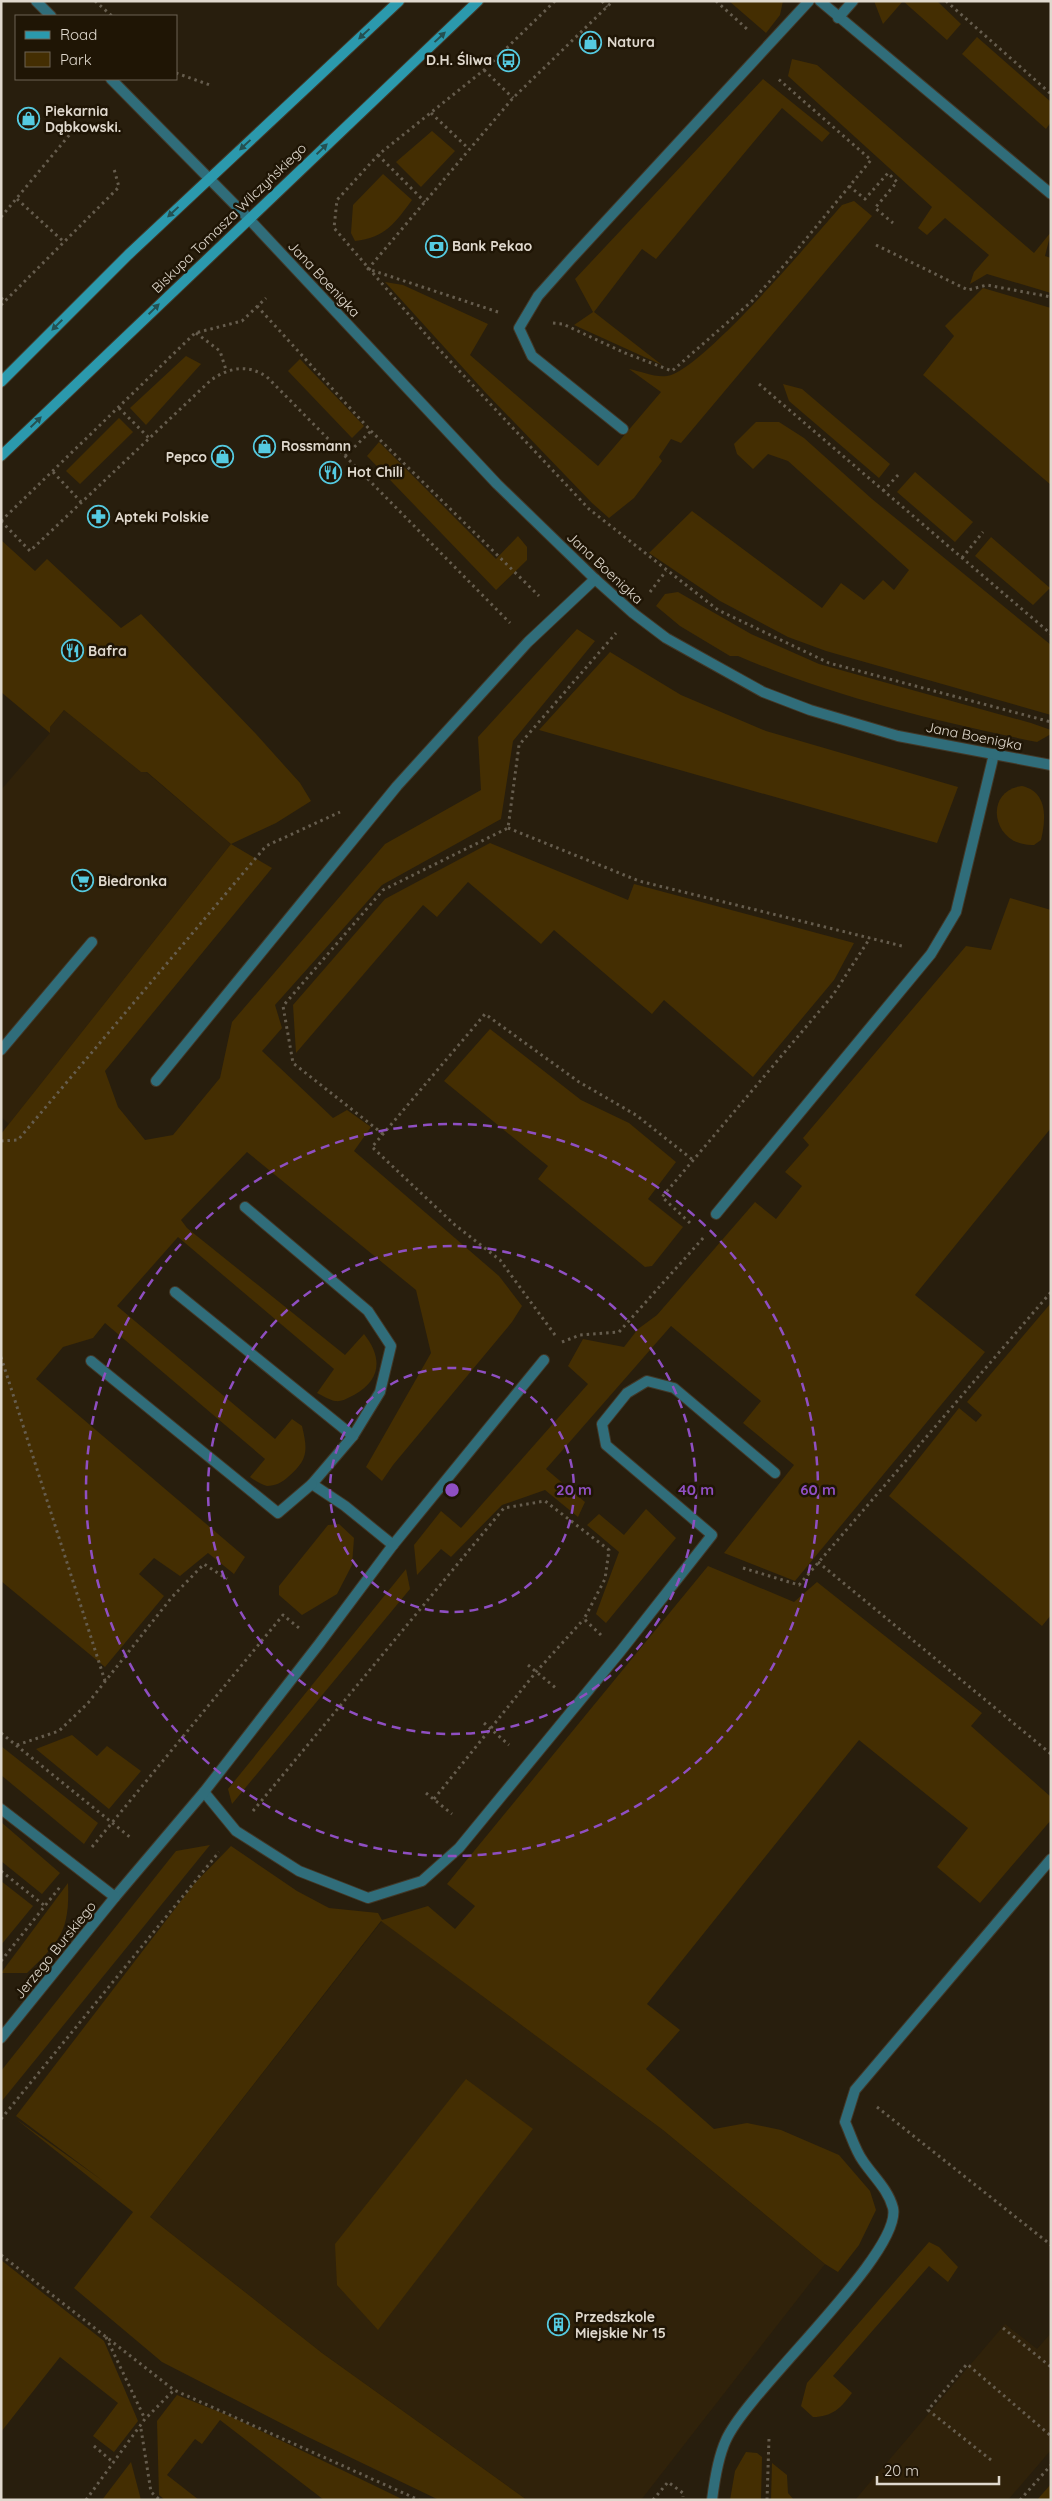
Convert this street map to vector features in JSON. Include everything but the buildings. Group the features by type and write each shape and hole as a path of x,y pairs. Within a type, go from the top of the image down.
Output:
{"street":[{"path":"36,1 50,15"},
{"path":"1,382 128,254 400,1"},
{"name":"Biskupa Tomasza Wilczyńskiego","path":"1,456 248,218 478,1"},
{"path":"622,429 532,356 519,328 538,296 809,1"},
{"path":"820,1 838,18 1051,194"},
{"path":"838,18 853,1"},
{"name":"Jana Boenigka","path":"112,80 248,218 497,484 595,579 633,613 666,638 763,692 810,710 898,736 1051,765"},
{"path":"156,1081 397,786 528,642 595,579"},
{"path":"716,1214 931,954 956,912 994,754"},
{"path":"1,1050 92,942"},
{"path":"91,1361 278,1513 312,1484 353,1436 380,1392 391,1346 368,1311 245,1206"},
{"path":"175,1292 353,1436"},
{"path":"115,1897 204,1792 393,1545 544,1360"},
{"path":"204,1792 236,1831 299,1871 368,1898 422,1881 459,1848 620,1652 712,1534 606,1446 602,1424 626,1393 647,1381 674,1388 775,1473"},
{"path":"312,1484 345,1506 393,1545"},
{"name":"Jerzego Burskiego","path":"1,1809 115,1897 1,2038"},
{"path":"712,2500 726,2440 768,2382 826,2316 886,2240 893,2210 881,2182 862,2160 846,2122 856,2090 1051,1859"}],"path":[{"path":"95,1 111,15"},
{"path":"554,1 484,70 378,155 337,200 334,228 434,345 589,509 718,610 829,663 1051,722"},
{"path":"602,1 608,7"},
{"path":"946,1 1051,94"},
{"path":"484,70 513,98"},
{"path":"178,74 210,85"},
{"path":"431,113 469,149"},
{"path":"1,216 76,128"},
{"path":"378,155 425,202"},
{"path":"1,305 119,186 114,169"},
{"path":"849,186 865,199 888,173 897,182 874,208 893,223"},
{"path":"17,199 64,242"},
{"path":"876,245 968,290 987,285 1051,298"},
{"path":"1,298 5,301"},
{"path":"266,298 242,321 195,333 1,521 30,550 211,380 226,370 256,370 267,377 528,642"},
{"path":"257,306 371,431 558,614"},
{"path":"195,333 220,351 226,370"},
{"path":"759,384 1051,634"},
{"path":"119,408 149,438"},
{"path":"345,456 371,431"},
{"path":"53,472 81,502"},
{"path":"883,491 899,474"},
{"path":"962,558 983,532"},
{"path":"508,828 518,745 633,613 666,571"},
{"path":"1,1141 18,1140 266,846 344,810"},
{"path":"383,1134 293,1063 284,1006 383,890 508,828 640,880 931,954"},
{"path":"704,1236 662,1197 833,995 870,938"},
{"path":"562,1342 552,1333 500,1260 455,1225 372,1147 485,1014 579,1082 636,1115 693,1160"},
{"path":"544,1360 562,1342 580,1335 619,1332 704,1236 716,1214"},
{"path":"743,1568 799,1585 1051,1292"},
{"path":"1,1357 106,1680"},
{"path":"1,2119 236,1831 504,1508 545,1501 609,1550 605,1579 584,1618 536,1672 434,1799"},
{"path":"818,1562 1051,1754"},
{"path":"17,1745 59,1731 88,1703 172,1596 204,1564 227,1579"},
{"path":"1,1961 76,1866 283,1615 319,1644"},
{"path":"584,1618 620,1652"},
{"path":"528,1665 559,1691"},
{"path":"484,1723 512,1747"},
{"path":"1,1733 152,1854"},
{"path":"426,1793 454,1816"},
{"path":"1,1871 45,1906"},
{"path":"856,2090 1051,2245"},
{"path":"1,2255 174,2390 419,2500"},
{"path":"1003,2328 1051,2367"},
{"path":"106,2336 146,2419"},
{"path":"990,2460 928,2410 968,2364 1051,2436"},
{"path":"86,2500 146,2419 174,2390"},
{"path":"141,2428 151,2492 160,2500"},
{"path":"767,2500 770,2438"},
{"path":"94,2446 114,2463"},
{"path":"1020,2500 1051,2465"},
{"path":"653,2500 668,2482 683,2493 683,2500"}],"shaded area":[{"path":"64,710 141,772 146,772 231,844 9,1124 1,1117 1,790 50,733 50,727"},
{"path":"382,1921 663,2130 825,2264 641,2500 527,2500 322,2353 150,2217"},
{"path":"1005,2324 1037,2349 1051,2333 1051,2450 1008,2500 855,2500"}],"green space":[{"path":"729,1 783,1 780,15 766,33"},
{"path":"874,1 903,1 883,24"},
{"path":"903,1 937,1 961,24 947,40"},
{"path":"977,37 1051,102 1051,122 1046,129 962,54"},
{"path":"792,59 817,65 1034,253 1051,232 1045,256 1051,258 1051,293 987,274 970,284 974,272 989,255 945,218 927,235 918,228 932,207 788,76"},
{"path":"763,79 830,133 822,142 782,108 656,259 642,249 594,312 662,365 574,325 593,312 575,279"},
{"path":"432,131 455,151 421,187 396,162"},
{"path":"383,174 412,200 400,216 382,233 374,237 355,241 351,233 353,205"},
{"path":"854,201 872,216 681,443 671,439 659,457 662,461 634,498 609,518 592,503 485,392 385,282 403,285 488,324 470,355 598,466 661,392 629,369 653,375 667,376 683,369 705,352 757,301 842,205"},
{"path":"983,288 1051,308 1051,485 923,375 954,336 945,326"},
{"path":"186,356 201,364 146,425 130,408"},
{"path":"300,359 364,426 352,438 288,371"},
{"path":"783,384 802,389 890,464 879,478 789,401"},
{"path":"119,418 133,432 80,484 66,471"},
{"path":"756,422 779,422 804,438 872,499 1051,645 1051,715 826,651 788,637 720,601 649,553 692,511 822,608 841,583 864,600 883,580 894,590 909,570 788,461 768,454 753,469 737,454 734,444"},
{"path":"379,442 496,559 518,536 527,547 527,560 496,590 367,456"},
{"path":"915,472 973,522 955,542 897,492"},
{"path":"991,537 1050,588 1033,605 975,556"},
{"path":"1,540 35,571 47,559 121,628 141,614 256,734 300,783 311,801 276,823 231,844 147,772 141,772 64,710 50,727 50,733 1,692"},
{"path":"678,592 751,634 819,664 1031,723 1051,730 1051,734 1037,742 923,716 848,696 774,671 738,656 730,656 680,626 656,606 665,594"},
{"path":"577,629 595,641 513,741 501,819 382,885 275,1005 282,1028 262,1051 333,1118 347,1110 371,1127 354,1151 499,1276 522,1306 512,1322 393,1465 382,1481 366,1467 431,1353 416,1290 247,1152 181,1220 187,1228 345,1355 364,1334 374,1352 376,1368 370,1383 345,1400 335,1401 317,1393 334,1369 178,1237 117,1306 275,1439 292,1419 302,1426 305,1442 303,1460 284,1481 267,1486 260,1484 250,1477 265,1459 105,1323 93,1338 63,1347 36,1379 245,1557 234,1574 208,1553 180,1576 154,1558 139,1574 164,1596 105,1667 1,1581 1,1134 231,844 272,868 105,1071 118,1107 145,1140 173,1135 220,1078 232,1022 385,844 481,790 478,737"},
{"path":"610,652 681,695 766,731 958,787 937,843 539,730"},
{"path":"1022,786 1037,794 1043,807 1044,824 1041,840 1034,845 1020,843 1008,837 1001,828 997,818 997,807 1001,797 1010,790"},
{"path":"490,843 628,900 634,884 854,943 834,980 753,1077 664,1000 652,1014 554,930 541,944 468,882 437,917 423,905 296,1053 293,1005 385,899"},
{"path":"1010,898 1051,910 1051,1128 915,1295 985,1352 795,1581 724,1553 794,1465 743,1423 761,1401 671,1326 546,1469 585,1502 578,1517 545,1490 502,1505 451,1557 441,1549 417,1575 414,1545 441,1511 461,1528 588,1384 568,1366 583,1339 624,1347 638,1329 657,1315 755,1202 776,1219 802,1186 785,1172 809,1145 803,1138 966,946 991,950"},
{"path":"490,1029 581,1100 629,1123 676,1162 648,1199 683,1227 652,1266 645,1267 538,1179 548,1166 444,1081"},
{"path":"1051,1303 1051,1615 1042,1626 889,1496 959,1408 976,1422 982,1415 967,1402"},
{"path":"646,1509 676,1538 606,1623 596,1614 619,1552 587,1525 599,1514 624,1535"},
{"path":"339,1524 354,1538 352,1565 337,1594 302,1615 279,1595 279,1586 328,1525"},
{"path":"708,1566 794,1602 817,1582 982,1713 971,1726 1051,1797 1051,1820 980,1903 937,1867 968,1828 859,1740 647,2004 680,2030 646,2069 714,2129 747,2123 781,2130 839,2155 870,2191 876,2210 859,2245 838,2272 825,2264 663,2130 381,1921 150,2217 322,2353 527,2500 439,2500 308,2437 162,2362 74,2288 133,2212 16,2119 103,2181 16,2116 194,1884 231,1846 297,1891 329,1908 378,1913 382,1920 428,1906 455,1929 475,1906 447,1884"},
{"path":"406,1569 410,1589 232,1804 228,1789"},
{"path":"72,1735 97,1756 107,1746 141,1771 109,1809 36,1749"},
{"path":"1,1746 98,1823 84,1844 1,1775"},
{"path":"1,1822 60,1873 42,1894 1,1861"},
{"path":"210,1845 1,2102 1,2071 176,1851"},
{"path":"1,1881 33,1906 1,1945"},
{"path":"68,1883 65,1924 55,1943 27,1973 1,1973"},
{"path":"466,2079 533,2129 378,2330 337,2285 335,2244"},
{"path":"929,2242 939,2247 958,2267 948,2282 929,2266 833,2376 852,2393 836,2411 820,2417 813,2417 801,2406 807,2383"},
{"path":"1,2260 104,2341 138,2421 114,2452 93,2436 118,2403 60,2357 1,2432"},
{"path":"177,2395 232,2417 404,2500 324,2500 220,2420 202,2444 195,2439 167,2475 199,2500 165,2500 159,2495 157,2421"},
{"path":"746,2452 757,2453 762,2457 761,2500 730,2500 735,2471"},
{"path":"131,2462 141,2500 102,2500"},
{"path":"772,2463 787,2475 788,2493 794,2500 771,2500"},
{"path":"1051,2484 1051,2500 1037,2500"}],"place":[{"name":"Natura","path":"591,42"},
{"name":"D.H. Śliwa","path":"508,60"},
{"name":"Piekarnia Dąbkowski.","path":"29,119"},
{"name":"Bank Pekao","path":"436,246"},
{"name":"Rossmann","path":"265,446"},
{"name":"Pepco","path":"223,457"},
{"name":"Hot Chili","path":"331,472"},
{"name":"Apteki Polskie","path":"99,517"},
{"name":"Bafra","path":"72,651"},
{"name":"Biedronka","path":"82,881"},
{"name":"Przedszkole Miejskie Nr 15","path":"559,2325"}]}
